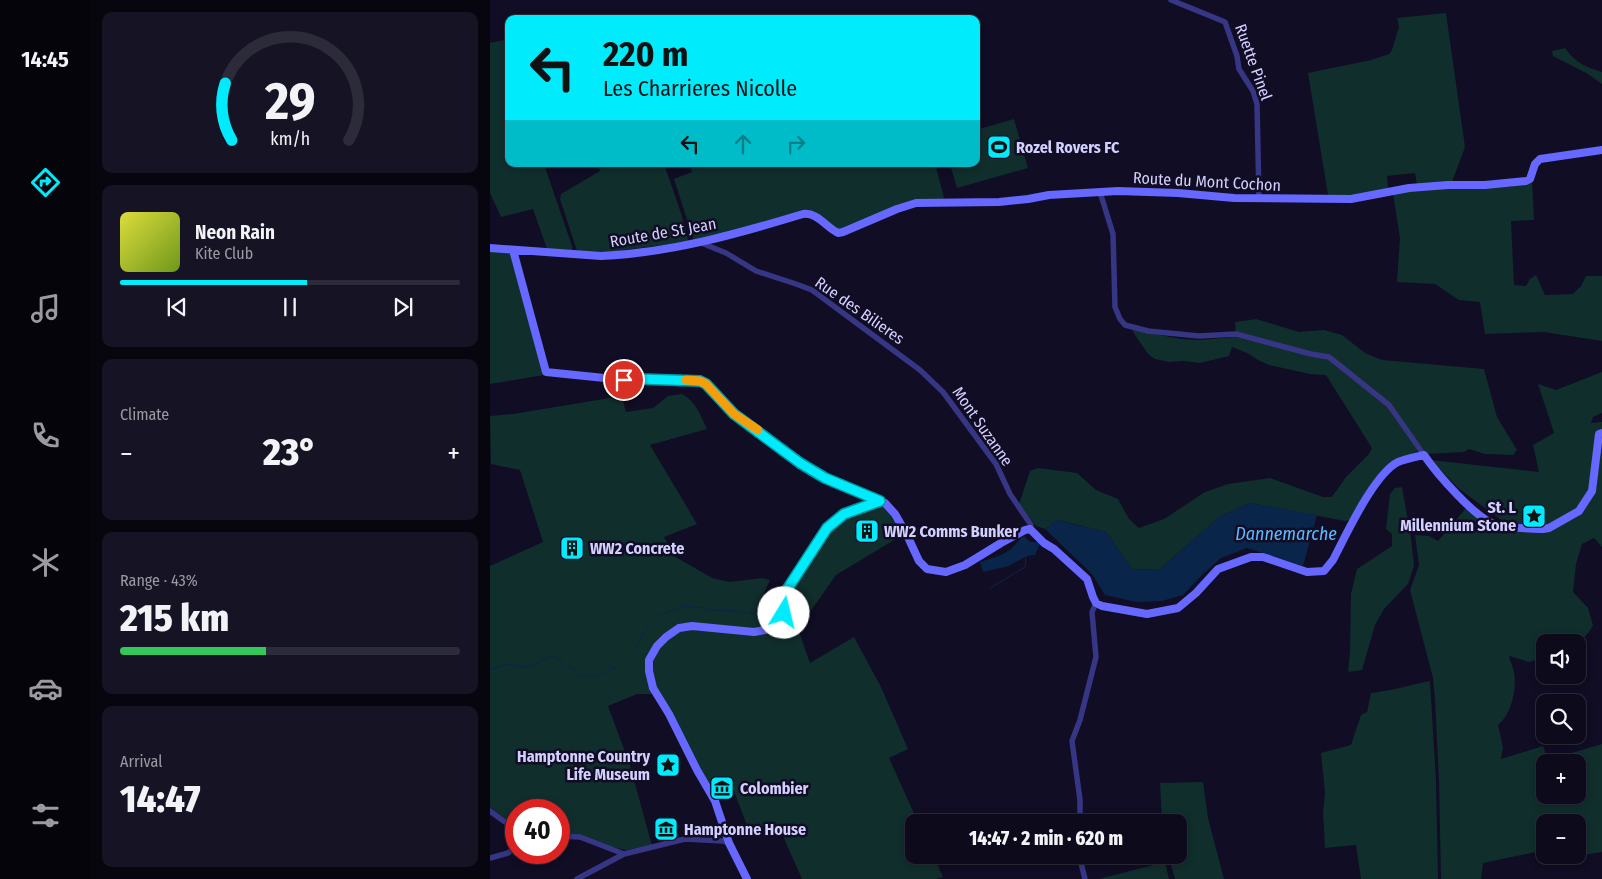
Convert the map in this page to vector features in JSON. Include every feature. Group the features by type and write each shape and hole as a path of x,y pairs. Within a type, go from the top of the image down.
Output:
{"street":[{"name":"Ruette Pinel","path":"1171,0 1226,22 1237,56 1239,69 1253,91 1257,104 1259,199"},
{"name":"Route du Mont Cochon","path":"809,213 838,233 896,209 916,203 999,202 1049,195 1118,191 1259,199 1351,199 1409,188 1511,184 1530,179 1535,164 1540,159 1602,150"},
{"path":"1100,192 1113,234 1115,307 1120,320 1125,325 1148,331 1199,336 1236,334 1329,357 1389,404 1433,468 1453,491 1487,521 1498,526 1543,529 1549,528 1579,512 1592,491 1599,434 1602,433"},
{"name":"Route de St Jean","path":"490,248 601,256 615,255 699,242 809,213"},
{"name":"Rue des Bilieres","path":"699,242 726,253 756,271 812,290 920,370"},
{"path":"513,250 546,372 624,380 700,381 706,384 734,414 800,463 825,478 885,503 895,514 919,561 927,569 946,572 965,565 1000,543 1030,529 1087,579 1096,603 1102,606 1147,614 1178,608 1196,593 1218,569 1251,557 1262,558 1307,572 1324,571 1333,560 1375,484 1386,470 1398,462 1424,455"},
{"name":"Mont Suzanne","path":"920,370 943,392 996,464 1010,494 1031,525 1030,529"},
{"path":"747,879 729,843 715,801 669,714 653,688 648,671 649,660 662,641 679,628 692,626 754,632 777,625 784,613 788,588 827,528 844,514 880,501"},
{"path":"1080,814 1080,800 1072,741 1080,720 1096,657 1092,612 1096,603"},
{"path":"490,811 505,822"},
{"path":"570,837 580,837 624,854"},
{"path":"577,879 624,854 685,839 723,840 729,843"},
{"path":"490,858 505,854"},
{"path":"1081,864 1085,879"}],"green space":[{"path":"1446,13 1465,147 1452,182 1417,185 1415,173 1387,176 1388,190 1355,196 1328,195 1308,73 1371,60 1389,54 1399,27 1397,18"},
{"path":"505,40 505,167 545,167 572,250 547,249 533,209 501,217 490,193 490,43"},
{"path":"1565,48 1581,63 1602,72 1602,84 1588,74 1553,56 1552,51"},
{"name":"Rozel Rovers FC","path":"1014,119 1028,168 957,188 951,167 980,167 980,129"},
{"path":"599,167 665,167 681,213 688,239 687,242 600,253 577,251 560,199 561,194 600,171"},
{"path":"691,167 936,167 944,197 943,200 914,202 843,229 837,229 811,212 694,241 674,179 692,172"},
{"path":"1532,181 1534,220 1511,221 1514,285 1526,286 1530,279 1536,275 1545,295 1573,294 1581,286 1586,276 1602,276 1602,341 1544,332 1485,334 1480,302 1459,300 1435,284 1397,282 1400,238 1393,194 1454,187 1509,187"},
{"path":"490,250 512,252 544,375 490,384"},
{"path":"1256,319 1299,332 1324,330 1342,335 1365,353 1382,360 1484,369 1497,417 1517,450 1513,455 1485,454 1469,449 1464,452 1426,454 1390,403 1330,356 1236,333 1235,322"},
{"path":"1133,330 1181,339 1200,340 1235,337 1328,359 1387,406 1417,449 1417,452 1395,461 1380,473 1369,487 1350,520 1345,521 1250,503 1219,517 1159,570 1132,569 1106,532 1058,520 1045,529 1036,526 1019,504 1030,471 1038,468 1077,473 1096,490 1118,499 1129,519 1139,528 1164,519 1205,492 1228,484 1270,478 1323,497 1331,497 1346,477 1369,454 1372,448 1326,375 1310,374 1269,365 1232,347 1229,356 1200,363 1169,362 1155,359 1148,354"},
{"path":"1602,372 1602,413 1593,417 1591,423 1602,422 1602,547 1594,538 1582,544 1576,564 1573,592 1588,608 1593,625 1589,632 1586,635 1536,634 1536,660 1529,662 1509,656 1514,672 1515,685 1510,708 1498,725 1503,747 1501,759 1543,746 1546,754 1536,754 1536,804 1586,804 1586,754 1568,754 1602,744 1602,852 1586,854 1586,814 1536,814 1536,852 1483,863 1481,879 1441,879 1439,782 1433,678 1410,590 1419,565 1415,535 1429,536 1438,541 1466,508 1491,528 1515,532 1516,523 1504,522 1458,488 1431,460 1539,472 1533,445 1554,433 1538,384 1556,390"},
{"path":"682,394 691,400 707,429 650,445 697,524 664,537 674,556 712,578 730,582 762,578 770,580 756,611 768,627 755,629 682,623 661,636 645,662 653,694 637,694 608,706 630,765 652,846 626,850 611,847 581,835 570,834 570,799 505,799 505,818 490,807 490,566 543,542 520,470 491,464 490,416 622,396 626,412 653,408 668,396"},
{"path":"1402,487 1414,566 1408,584 1384,609 1375,625 1362,670 1348,672 1351,594 1357,569 1392,546 1392,534 1386,529 1390,494 1395,488"},
{"path":"880,503 884,504 904,534 836,575 798,629 810,663 854,637 881,687 908,749 889,758 914,814 905,814 905,864 937,864 943,877 936,879 802,879 779,827 751,836 729,778 710,787 655,685 651,668 653,658 667,638 680,631 690,629 775,629 789,591 830,529 847,515"},
{"path":"1430,681 1436,781 1438,879 1361,879 1356,845 1325,848 1323,813 1325,793 1321,753 1351,745 1361,715 1367,712 1371,693"},
{"path":"1203,782 1208,818 1224,879 1175,879 1171,864 1187,864 1187,814 1162,814 1160,783"},
{"path":"1157,864 1165,864 1169,879 1099,879"}],"water":[{"name":"Dannemarche","path":"1250,503 1317,515 1303,566 1247,548 1221,558 1183,595 1162,601 1136,602 1105,595 1092,574 1045,529 1057,520 1106,532 1132,569 1159,570 1219,517"},
{"path":"1024,536 1030,542 1039,542 1040,544 1035,555 1027,556 1009,566 983,572 980,562 1008,551"}],"waterway":[{"path":"1035,527 1041,520 1053,523"},
{"path":"990,588 1025,567 1026,556"},
{"path":"490,670 508,664 523,667 532,666 541,660 555,656 567,667 575,668 576,674 595,676 617,667 638,646 647,628 661,615 684,606 706,608 709,610 759,613"}],"slow traffic":[{"path":"686,380 700,381 706,384 734,414 758,430"}],"place":[{"name":"Rozel Rovers FC","path":"999,147"},
{"name":"St. L Millennium Stone","path":"1534,516"},
{"name":"WW2 Comms Bunker","path":"867,531"},
{"name":"WW2 Concrete","path":"572,548"},
{"name":"Hamptonne Country Life Museum","path":"668,765"},
{"name":"Colombier","path":"722,788"},
{"name":"Hamptonne House","path":"666,829"}],"route":[{"path":"624,380 700,381 706,384 734,414 800,463 825,478 872,496 880,501 844,514 827,528 788,588 784,613"}]}
